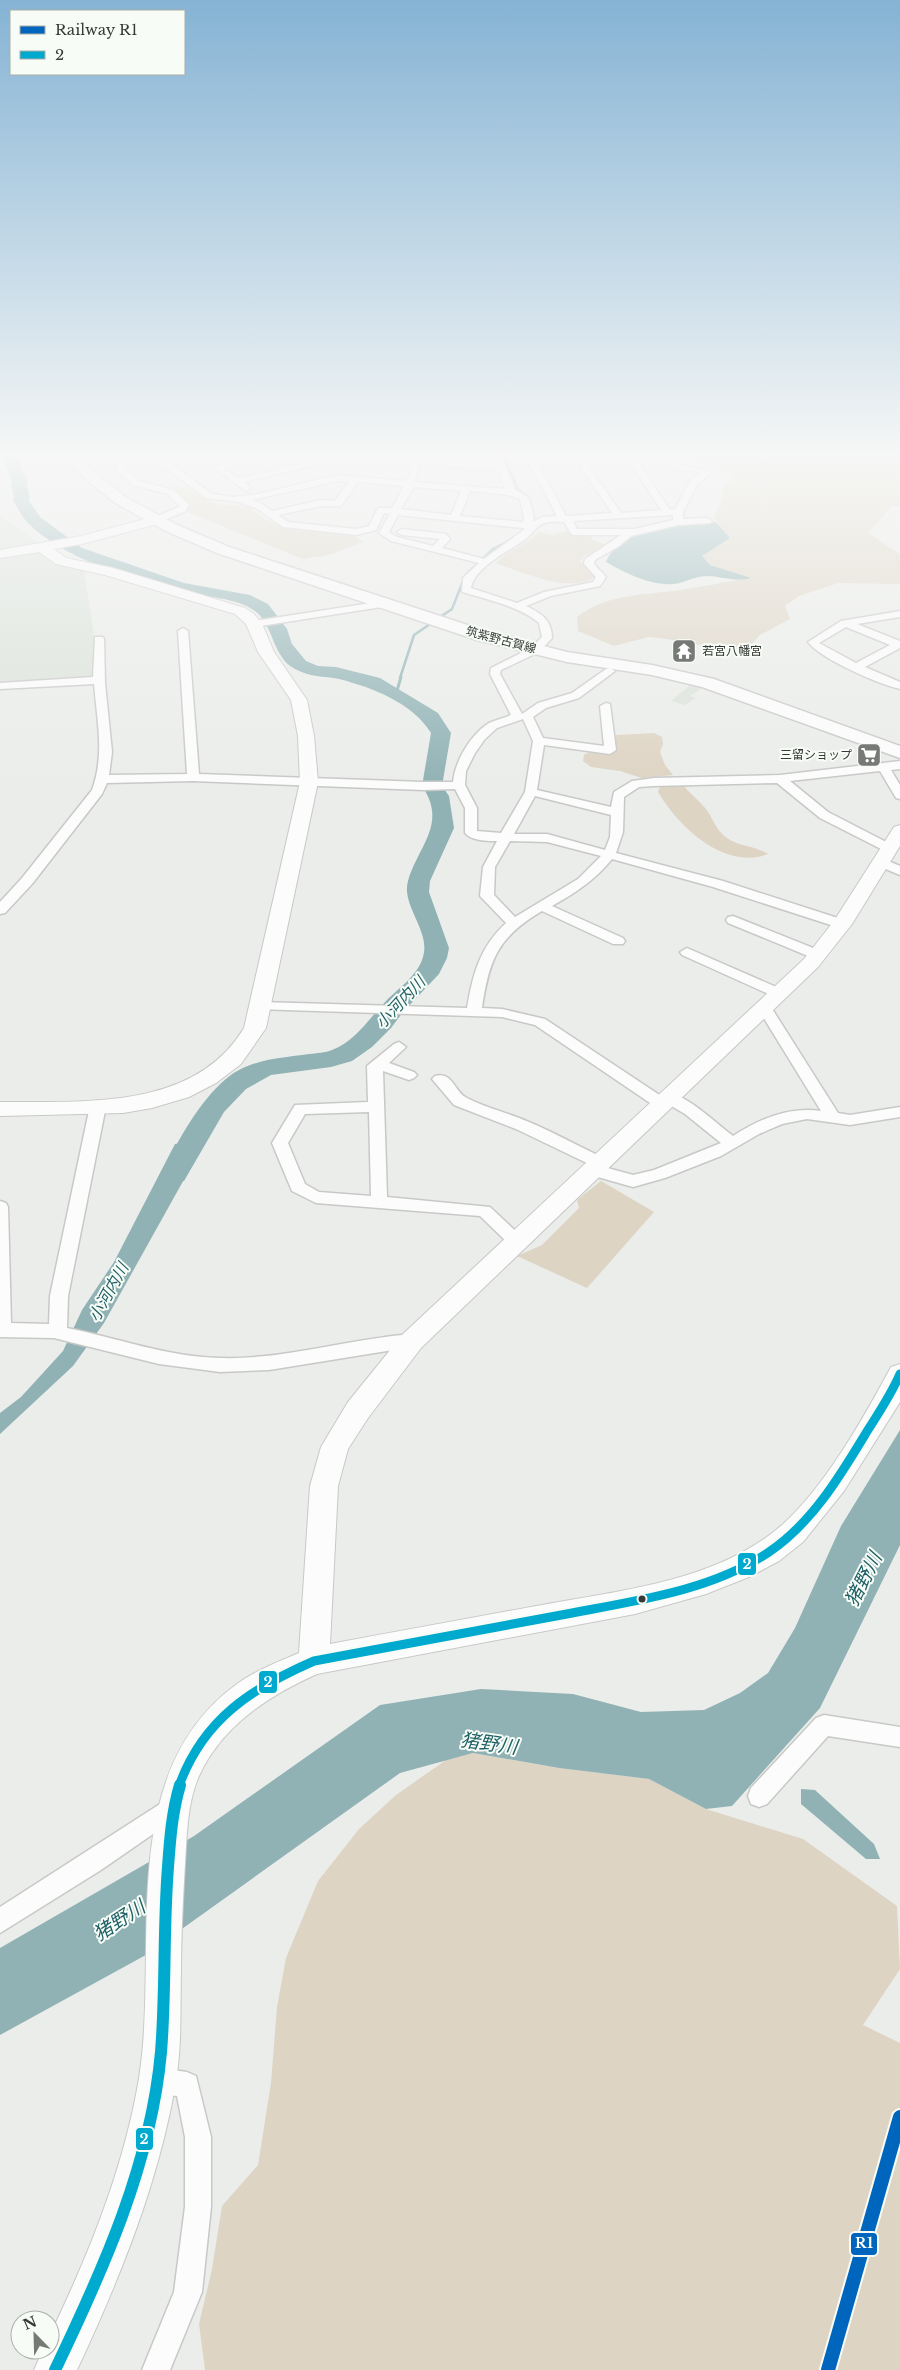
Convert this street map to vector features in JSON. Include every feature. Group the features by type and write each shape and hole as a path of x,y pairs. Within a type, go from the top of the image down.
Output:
{"main road":[{"name":"筑紫野古賀線","path":"264,564 474,634 708,683 900,752"},
{"name":"筑紫野古賀線","path":"279,564 538,648 650,664 713,677 900,743"}],"street":[{"path":"0,1109 125,1106 170,1097 207,1079 235,1058 255,1028 309,782 306,736 299,700 266,652 258,623 240,611 108,571 73,564"},
{"path":"484,564 468,578 466,590 535,616 544,622 547,629 547,638 538,648 496,668 495,674 539,741 530,792 489,867 487,896 514,923"},
{"path":"515,607 548,594 596,584 601,577 589,564"},
{"path":"258,623 384,604"},
{"path":"900,614 845,623 813,642 815,646 900,686"},
{"path":"845,623 899,644"},
{"path":"183,631 193,777"},
{"path":"0,910 27,881 98,791 103,779 105,732 99,680 99,639"},
{"path":"857,667 899,644"},
{"path":"610,671 570,698 534,708 522,717 493,726 481,737 469,752 456,785 471,808 471,833 484,837 547,838 718,884 842,924"},
{"path":"0,686 99,680"},
{"path":"742,694 735,699 900,758"},
{"path":"539,741 610,750 606,706"},
{"path":"474,1012 481,970 498,938 514,923 596,871 616,837 618,795 636,784 678,781 780,779 900,765"},
{"path":"884,768 900,795"},
{"path":"103,779 193,777 423,786 456,785"},
{"path":"314,1661 324,1486 335,1447 358,1410 412,1341 818,955 892,853 824,815 780,779"},
{"path":"530,792 616,812"},
{"path":"542,906 618,941"},
{"path":"733,920 818,955"},
{"path":"686,952 771,1000 833,1117"},
{"path":"260,1006 502,1013 540,1022 664,1100 690,1110 732,1144"},
{"path":"379,1202 375,1066 399,1046"},
{"path":"378,1064 409,1075"},
{"path":"440,1079 446,1083 459,1101 522,1125 597,1167 633,1181 659,1174 732,1144 753,1130 779,1119 807,1114 856,1119 900,1112"},
{"path":"58,1332 59,1296 98,1106"},
{"path":"375,1107 300,1109 280,1143 298,1187 316,1197 484,1211 517,1242"},
{"path":"0,1207 1,1330 58,1332 175,1362 221,1365 282,1362 379,1343 412,1341"},
{"path":"55,2370 112,2246 137,2174 157,2080 162,2026 163,1956 173,1815 183,1777 196,1750 217,1724 241,1700 276,1677 314,1661 606,1606 683,1588 713,1579 746,1565 792,1534 823,1499 893,1390 900,1374"},
{"path":"758,1796 824,1725 900,1737"},
{"path":"0,1921 93,1862 173,1815"},
{"path":"156,2370 188,2292 198,2207 198,2137 187,2084 157,2080"}],"shaded area":[{"path":"0,564 62,564 84,569 94,636 92,679 0,683"},
{"path":"497,564 582,564 595,577 584,582 572,583 545,580"},
{"path":"709,564 900,564 900,584 838,583 799,596 785,606 790,619 760,635 745,651 736,652 649,637 614,646 578,631 577,617 599,604 611,600 749,578"},
{"path":"690,685 701,689 690,696 696,698 685,705 671,701"},
{"path":"654,733 662,737 663,744 660,752 665,765 673,775 642,778 620,771 591,767 583,761 584,755 591,751 615,752 616,735"},
{"path":"684,786 705,807 716,826 728,839 759,849 768,854 751,858 735,856 719,851 690,831 677,818 658,792 660,787"},
{"path":"601,1181 654,1212 587,1288 517,1256 542,1245 579,1208 577,1200"},
{"path":"473,1753 559,1768 649,1779 706,1809 803,1839 897,1906 900,1969 863,2025 900,2043 900,2370 205,2370 199,2324 212,2269 222,2206 258,2165 271,2083 277,2007 286,1958 318,1881 359,1829 396,1795 446,1760"}],"water":[{"path":"609,564 709,564 751,578 735,579 705,576 673,584 663,584 643,580"},
{"path":"206,1140 104,1323 73,1366 0,1434 0,1413 21,1397 63,1351 82,1310 114,1262 175,1144"},
{"name":"猪野川","path":"900,1430 900,1545 820,1708 732,1806 706,1809 649,1779 559,1768 473,1753 400,1773 144,1956 0,2035 0,1948 194,1836 380,1705 481,1689 573,1694 641,1712 704,1710 740,1693 768,1673 795,1628 841,1526"},
{"path":"801,1789 815,1790 874,1844 880,1859 866,1859 801,1804"}],"waterway":[{"name":"小河内川","path":"109,564 181,587 244,599 262,608 278,629 283,644 293,659 300,665 315,671 336,673 373,682 431,717 441,733 441,742 432,786 439,796 443,828 419,881 418,892 437,948 435,958 427,974 394,1007 382,1023 363,1041 343,1055 331,1059 265,1068 237,1083 215,1106 195,1136 174,1174"},
{"path":"400,678 414,635 452,609 465,576 478,564"},
{"path":"396,694 401,677"}],"rail line":[{"name":"R1","path":"828,2370 900,2117"}],"transit line":[{"name":"2","path":"55,2370 103,2264 129,2194 140,2157 157,2081 161,2051 165,1901 174,1809 179,1787 188,1765 200,1744 215,1725 241,1700 258,1688 314,1661 635,1600 671,1592 739,1568 768,1552 793,1533 808,1517 847,1464 893,1390 900,1374"}],"place":[{"name":"若宮八幡宮","path":"684,651"},
{"name":"三留ショップ","path":"869,755"}]}
